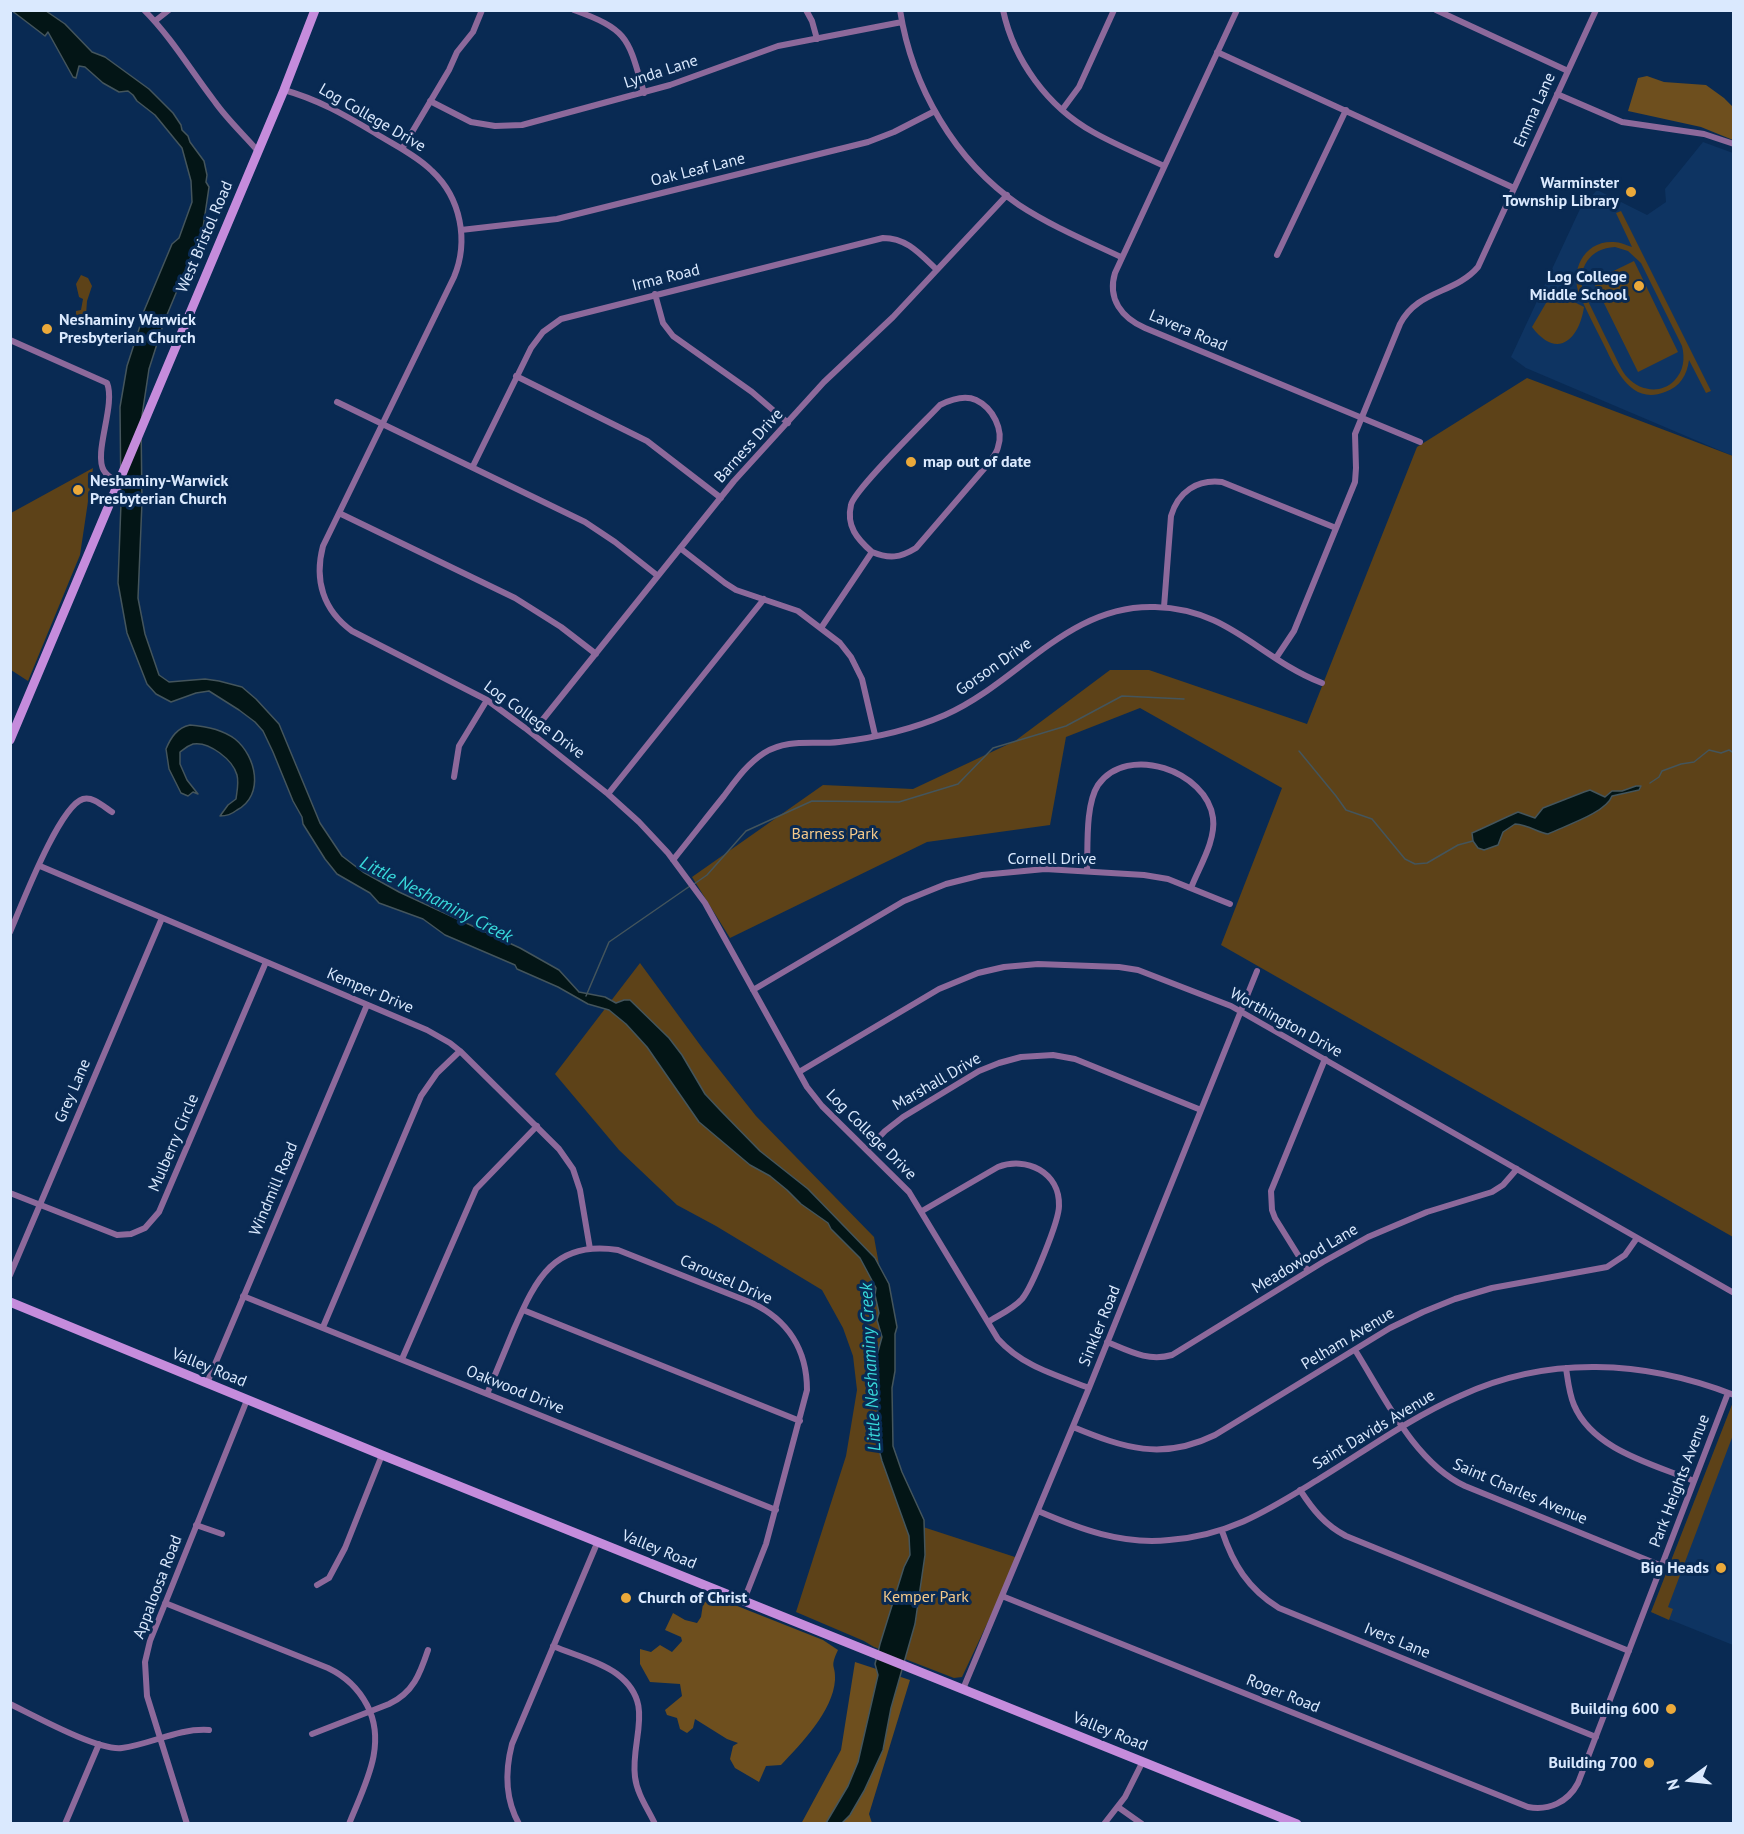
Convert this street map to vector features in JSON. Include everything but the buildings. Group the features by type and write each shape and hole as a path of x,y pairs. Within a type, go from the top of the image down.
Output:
{"street":[{"path":"144,10 182,55 216,103 257,150"},
{"path":"154,21 169,10"},
{"name":"West Bristol Road","path":"10,740 284,90 315,10"},
{"path":"402,149 457,52 473,32 482,10"},
{"path":"574,10 608,24 620,33 633,54 644,93"},
{"path":"806,10 817,39"},
{"path":"900,10 912,62 935,111 967,158 1006,195 1047,222 1121,257"},
{"path":"1003,10 1013,42 1024,64 1062,110 1092,131 1164,166"},
{"path":"1062,110 1079,87 1114,10"},
{"name":"Lavera Road","path":"1236,10 1121,257 1113,279 1112,292 1122,314 1133,323 1420,442"},
{"path":"1436,10 1568,71"},
{"name":"Emma Lane","path":"1276,658 1294,631 1355,482 1355,434 1404,316 1415,304 1455,285 1473,272 1481,260 1596,10"},
{"name":"Lynda Lane","path":"430,101 471,122 495,126 533,123 644,93 767,50 902,22"},
{"path":"1217,52 1514,188"},
{"name":"Log College Drive","path":"284,90 324,104 425,164 441,180 457,211 461,230 461,246 456,271 323,546 319,566 324,597 338,619 352,631 487,700 532,733 639,822 673,860 713,917 816,1100 909,1192 988,1322 1007,1349 1023,1361 1089,1388"},
{"path":"1557,94 1622,122 1704,134 1734,144"},
{"path":"1277,255 1346,110"},
{"name":"Oak Leaf Lane","path":"461,230 557,219 764,168 883,137 935,111"},
{"name":"Barness Drive","path":"532,733 721,498 824,382 893,317 1006,195"},
{"name":"Irma Road","path":"473,466 535,341 552,324 568,316 883,238 907,243 937,270"},
{"path":"655,294 663,323 673,336 752,392 788,423"},
{"path":"10,340 107,383 102,466 108,476 119,483"},
{"path":"516,376 647,441 721,498"},
{"path":"954,399 976,400 993,415 1000,430 998,448 989,464 915,548 903,556 885,558 872,552 856,538 850,524 851,503 875,473 940,405 954,399"},
{"path":"337,402 585,522 658,576"},
{"path":"1164,607 1171,516 1176,502 1192,486 1222,482 1336,528"},
{"path":"339,513 515,598 561,627 596,654"},
{"path":"680,548 724,584 798,611 840,643 857,667 862,679 875,735"},
{"path":"821,627 872,552"},
{"path":"608,794 764,599"},
{"name":"Gorson Drive","path":"673,860 744,771 767,751 798,742 835,742 929,722 971,702 1083,622 1116,611 1164,607 1192,612 1216,620 1236,630 1300,674 1322,682"},
{"path":"454,777 459,746 487,700"},
{"path":"1087,871 1090,808 1098,784 1122,766 1145,764 1188,780 1201,790 1209,803 1213,830 1191,888"},
{"path":"10,933 59,824 82,799 92,799 112,812"},
{"name":"Kemper Drive","path":"39,866 439,1036 460,1051 560,1149 577,1178 590,1249"},
{"name":"Cornell Drive","path":"753,990 884,912 932,889 961,880 1004,872 1045,869 1153,876 1230,904"},
{"name":"Grey Lane","path":"10,1275 162,918"},
{"name":"Mulberry Circle","path":"10,1193 111,1234 131,1234 150,1224 159,1212 266,962"},
{"name":"Worthington Drive","path":"799,1072 939,989 978,973 1004,967 1038,964 1129,968 1161,977 1240,1012 1734,1293"},
{"name":"Sinkler Road","path":"963,1689 1089,1388 1257,971"},
{"name":"Windmill Road","path":"207,1383 367,1005"},
{"path":"323,1327 422,1096 437,1073 460,1051"},
{"name":"Marshall Drive","path":"867,1150 885,1131 903,1117 979,1071 1021,1056 1053,1055 1075,1059 1201,1110"},
{"path":"1308,1271 1275,1218 1271,1191 1325,1059"},
{"path":"402,1359 476,1189 537,1126"},
{"path":"922,1211 1006,1164 1024,1163 1037,1167 1046,1173 1054,1185 1059,1199 1057,1217 1027,1291 1013,1307 988,1322"},
{"name":"Meadowood Lane","path":"1107,1342 1148,1358 1163,1358 1172,1355 1347,1248 1427,1212 1492,1192 1503,1185 1517,1169"},
{"name":"Pelham Avenue","path":"1072,1427 1112,1443 1132,1448 1158,1450 1187,1446 1215,1435 1422,1312 1470,1294 1514,1283 1607,1267 1625,1255 1636,1238"},
{"name":"Carousel Drive","path":"487,1394 532,1289 545,1271 561,1258 590,1249 618,1251 639,1258 772,1314 791,1333 803,1357 807,1390 766,1544 744,1600"},
{"name":"Oakwood Drive","path":"243,1296 776,1510"},
{"name":"Valley Road","path":"10,1302 382,1455 1297,1824"},
{"path":"523,1310 800,1421"},
{"name":"Saint Charles Avenue","path":"1355,1350 1403,1427 1431,1463 1457,1483 1662,1566"},
{"name":"Saint Davids Avenue","path":"1038,1511 1087,1531 1131,1540 1169,1540 1222,1531 1257,1516 1447,1402 1476,1389 1516,1376 1566,1368 1608,1366 1641,1369 1695,1380 1731,1394"},
{"path":"1566,1368 1573,1402 1583,1421 1594,1434 1620,1450 1694,1480"},
{"name":"Park Heights Avenue","path":"1555,1805 1576,1788 1694,1480 1731,1394"},
{"name":"Appaloosa Road","path":"187,1824 147,1696 145,1662 150,1641 247,1400"},
{"path":"317,1585 329,1578 345,1548 382,1455"},
{"path":"1300,1490 1319,1517 1346,1536 1629,1651"},
{"path":"196,1525 222,1534"},
{"name":"Ivers Lane","path":"1222,1531 1232,1557 1243,1576 1260,1594 1279,1608 1596,1737"},
{"path":"519,1824 509,1797 507,1777 512,1744 598,1542"},
{"name":"Roger Road","path":"1002,1596 1528,1807 1542,1809 1555,1805"},
{"path":"165,1603 337,1672 353,1685 370,1712 375,1730 375,1750 369,1775 349,1824"},
{"path":"554,1646 610,1670 623,1680 633,1693 639,1707 640,1718 634,1761 635,1779 655,1824"},
{"path":"312,1734 394,1702 407,1692 417,1679 428,1650"},
{"path":"10,1704 99,1744 122,1748 188,1730 209,1730"},
{"path":"65,1824 99,1744"},
{"path":"1104,1824 1118,1807 1143,1761"},
{"path":"1118,1807 1142,1824"}],"shaded area":[{"path":"11,10 46,11 65,24 92,52 105,57 149,89 173,113 204,161 206,182 209,187 203,228 164,322 149,369 141,422 142,502 138,598 145,634 159,675 169,682 205,679 219,681 242,687 256,699 279,724 320,823 342,856 363,872 399,892 520,948 559,970 579,992 605,997 616,1003 630,1000 669,1038 705,1094 760,1151 808,1189 875,1258 889,1284 897,1327 892,1388 893,1446 924,1520 925,1555 915,1624 891,1708 883,1750 864,1791 850,1815 842,1823 826,1823 848,1786 858,1762 878,1675 875,1664 880,1644 904,1567 910,1555 909,1536 878,1446 877,1355 882,1337 877,1320 879,1313 875,1295 876,1288 860,1258 831,1229 828,1223 801,1204 770,1176 750,1165 699,1122 647,1047 626,1024 609,1010 588,1004 558,987 517,969 515,965 445,935 423,919 379,903 370,893 337,874 303,824 273,752 263,731 255,722 209,691 171,702 156,694 147,684 127,633 118,583 121,503 120,407 127,366 141,318 172,244 179,238 192,202 191,181 182,148 155,115 128,91 119,92 103,83 85,67 79,66 76,78 73,77 48,32 45,36"},
{"path":"1647,76 1664,82 1706,85 1724,98 1733,107 1733,140 1701,127 1628,111 1638,78"},
{"name":"Log College Middle School","path":"1703,142 1733,153 1733,456 1526,368 1511,357 1580,209 1597,190 1647,215 1666,202 1665,189"},
{"path":"190,725 225,733 235,739 248,755 254,775 254,785 246,803 231,814 220,816 236,799 238,778 231,763 220,753 206,745 199,744 193,744 180,752 180,764 187,780 198,794 193,792 188,796 181,793 169,769 166,749 178,731"},
{"path":"1641,786 1639,790 1612,796 1602,808 1548,834 1515,824 1503,832 1498,845 1484,850 1478,848 1473,841 1472,833 1518,812 1535,818 1543,808 1590,790 1605,797 1612,791 1622,791"},
{"path":"1733,1403 1733,1645 1651,1612"},
{"path":"712,1596 823,1640 838,1650 833,1664 835,1680 833,1692 822,1715 781,1765 766,1766 759,1782 735,1768 730,1759 733,1746 738,1743 727,1739 695,1719 693,1728 687,1733 680,1729 677,1718 667,1715 665,1710 682,1696 680,1684 650,1682 640,1664 640,1649 651,1652 660,1645 672,1652 682,1641 681,1637 665,1630 673,1613 685,1620 697,1623 701,1617 703,1604"},
{"path":"855,1662 910,1680 869,1814 872,1823 801,1824 841,1750"}],"green space":[{"path":"1621,211 1711,391 1706,393 1689,360 1687,371 1679,384 1670,390 1653,395 1642,394 1633,389 1625,382 1613,363 1580,296 1576,277 1582,259 1594,246 1614,242 1632,247 1616,213","holes":["1615,247 1628,251 1641,263 1682,346 1682,369 1674,381 1663,388 1651,389 1638,386 1626,375 1583,291 1582,275 1592,255 1606,248"]},
{"path":"1634,261 1678,352 1638,372 1593,281"},
{"path":"81,275 88,278 92,286 87,301 86,315 80,318 76,316 76,311 81,310 83,299 79,297 76,284"},
{"path":"1553,291 1584,307 1572,337 1558,344 1541,337 1532,327"},
{"name":"Barness Park","path":"1527,378 1733,456 1733,1237 1221,945 1282,788 1140,708 1066,737 1050,825 927,842 730,938 692,877 823,785 913,789 1015,741 1110,670 1149,670 1307,724 1417,447"},
{"path":"93,468 80,555 28,681 11,670 11,513"},
{"name":"Kemper Park","path":"640,963 756,1116 874,1237 889,1320 891,1452 920,1526 1018,1558 962,1677 954,1678 874,1647 796,1612 846,1456 857,1390 853,1356 843,1328 822,1290 677,1205 619,1150 555,1074"},
{"path":"1733,1402 1733,1435 1668,1607 1673,1609 1669,1620 1651,1612"}],"waterway":[{"path":"694,884 707,875 746,831 812,801 899,802 958,784 993,748 1066,726 1122,696 1184,699"},
{"path":"1650,783 1659,777 1662,771 1694,762 1709,750 1721,753 1729,750 1734,753"},
{"path":"1299,751 1346,810 1372,819 1405,859 1415,864 1427,863 1458,845 1473,841"},
{"path":"586,996 609,942 690,886"}],"place":[{"name":"Warminster Township Library","path":"1631,192"},
{"name":"Log College Middle School","path":"1639,286"},
{"name":"Neshaminy Warwick Presbyterian Church","path":"47,329"},
{"name":"map out of date","path":"911,462"},
{"name":"Neshaminy-Warwick Presbyterian Church","path":"78,490"},
{"name":"Big Heads","path":"1721,1568"},
{"name":"Church of Christ","path":"626,1598"},
{"name":"Building 600","path":"1671,1709"},
{"name":"Building 700","path":"1649,1763"}],"water label":[{"name":"Little Neshaminy Creek","path":"436,900"},
{"name":"Little Neshaminy Creek","path":"871,1367"}]}
